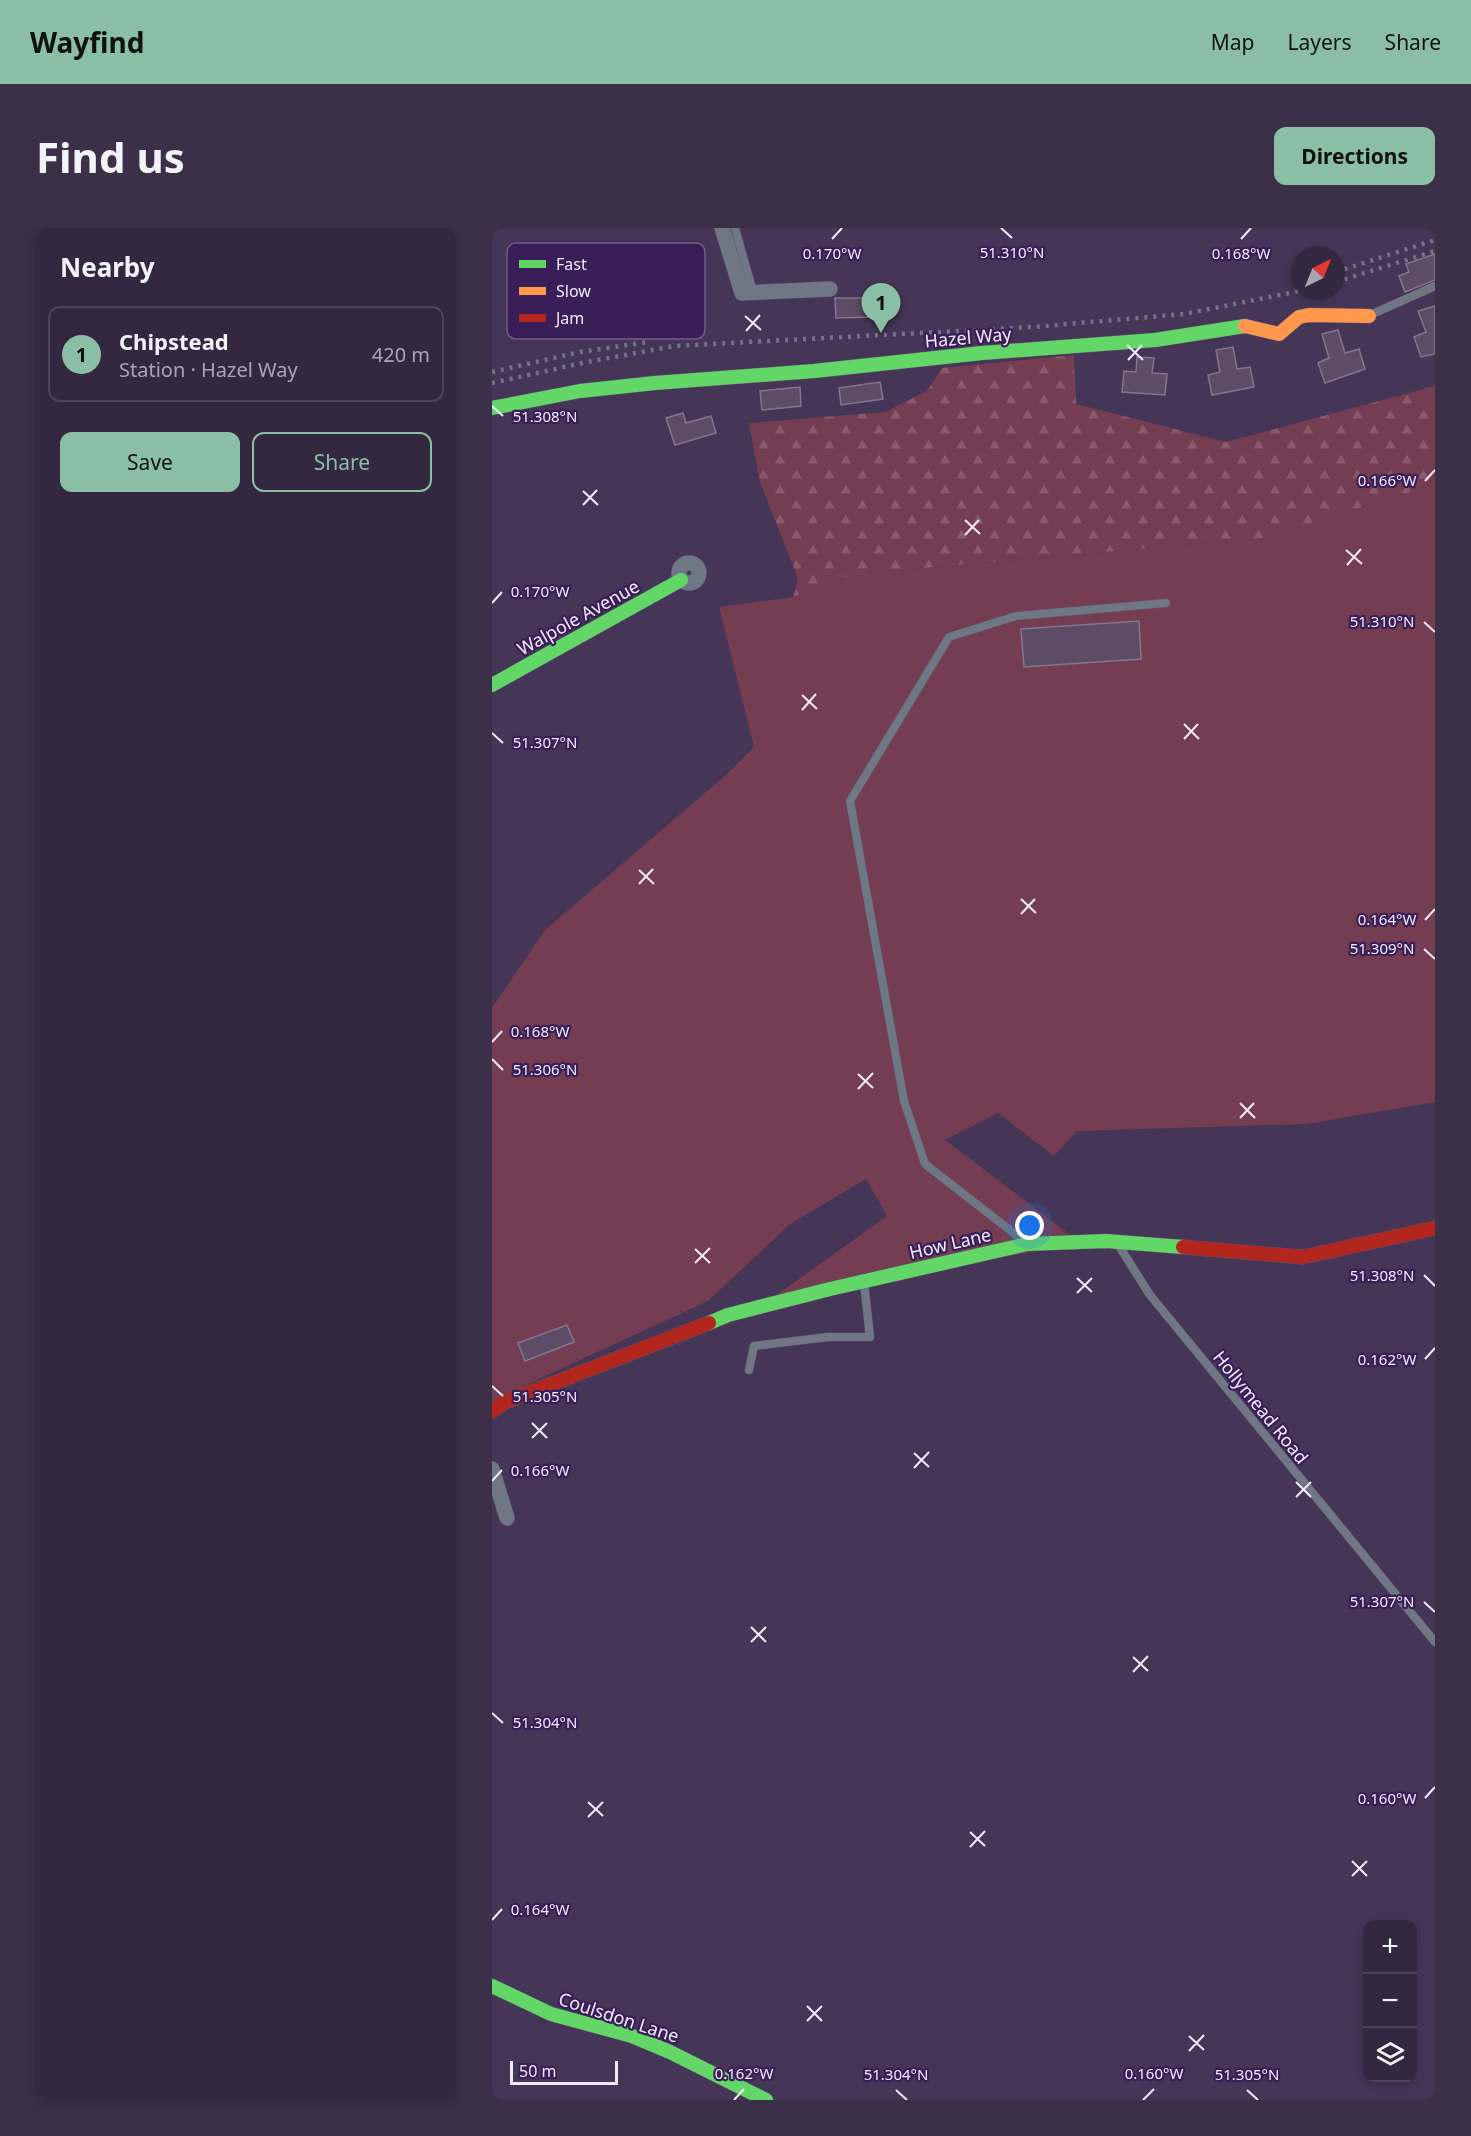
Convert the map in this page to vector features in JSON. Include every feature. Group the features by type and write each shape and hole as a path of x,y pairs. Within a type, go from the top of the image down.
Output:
{"street":[{"path":"722,228 742,293 830,289"},
{"name":"Hazel Way","path":"492,408 580,391 814,371 982,353 1155,340 1243,326 1279,334 1299,317 1309,315 1369,316"},
{"name":"Walpole Avenue","path":"492,685 681,580"},
{"name":"How Lane","path":"492,1410 505,1402 728,1315 1027,1244 1117,1242 1303,1257 1435,1228"},
{"path":"492,1469 507,1518"},
{"name":"Coulsdon Lane","path":"492,1986 551,2014 632,2036 670,2052 766,2100"}],"lane":[{"path":"735,228 753,292"},
{"path":"1369,316 1435,286"},
{"path":"1027,1244 925,1164 904,1101 850,801 949,637 1016,616 1166,603"},
{"name":"Hollymead Road","path":"1117,1242 1150,1295 1435,1642"},
{"path":"749,1370 754,1346 828,1337 870,1337 863,1282"}],"green space":[{"path":"1074,355 1076,404 1226,442 1435,386 1435,484 1265,538 854,574 793,597 798,578 760,482 749,423 885,412 927,391 942,368"},
{"path":"1435,484 1435,1102 1307,1124 1077,1131 1054,1156 998,1113 945,1140 1081,1243 771,1299 887,1216 866,1179 790,1224 708,1301 504,1395 492,1403 492,1008 545,930 727,774 754,747 719,607 793,597 854,574 1265,538"}],"building":[{"path":"1435,254 1435,280 1405,292 1399,276 1409,272 1406,264"},
{"path":"835,298 875,298 875,317 836,318"},
{"path":"1435,306 1435,354 1421,357 1414,337 1426,332 1418,311"},
{"path":"1338,330 1345,353 1359,349 1365,369 1325,383 1318,363 1329,358 1322,334"},
{"path":"1233,347 1237,369 1250,367 1254,387 1212,395 1208,375 1220,372 1216,350"},
{"path":"1137,357 1154,358 1152,373 1167,374 1165,395 1122,392 1124,371 1136,372"},
{"path":"880,382 883,399 841,405 839,388"},
{"path":"800,387 801,406 762,410 760,391"},
{"path":"683,413 686,423 711,416 716,433 675,445 666,418"},
{"path":"1139,621 1141,659 1024,667 1021,629"},
{"path":"567,1325 574,1342 525,1361 518,1343"}],"railway":[{"path":"1345,269 1435,240"},
{"path":"1345,279 1435,251"},
{"path":"492,383 674,346 1033,327 1184,314 1291,293"},
{"path":"492,372 580,352 648,342"}],"traffic: fast":[{"path":"492,408 580,391 814,371 982,353 1155,340 1245,326"},
{"path":"492,685 681,580"},
{"path":"709,1323 728,1315 830,1289 1027,1244 1106,1241 1183,1247"},
{"path":"492,1986 551,2014 632,2036 670,2052 766,2100"}],"traffic: slow":[{"path":"1245,326 1279,334 1299,317 1309,315 1369,316"}],"traffic: jam":[{"path":"1183,1247 1303,1257 1435,1228"},
{"path":"492,1411 505,1402 709,1323"}],"place":[{"name":"Chipstead","path":"881,333"}]}
